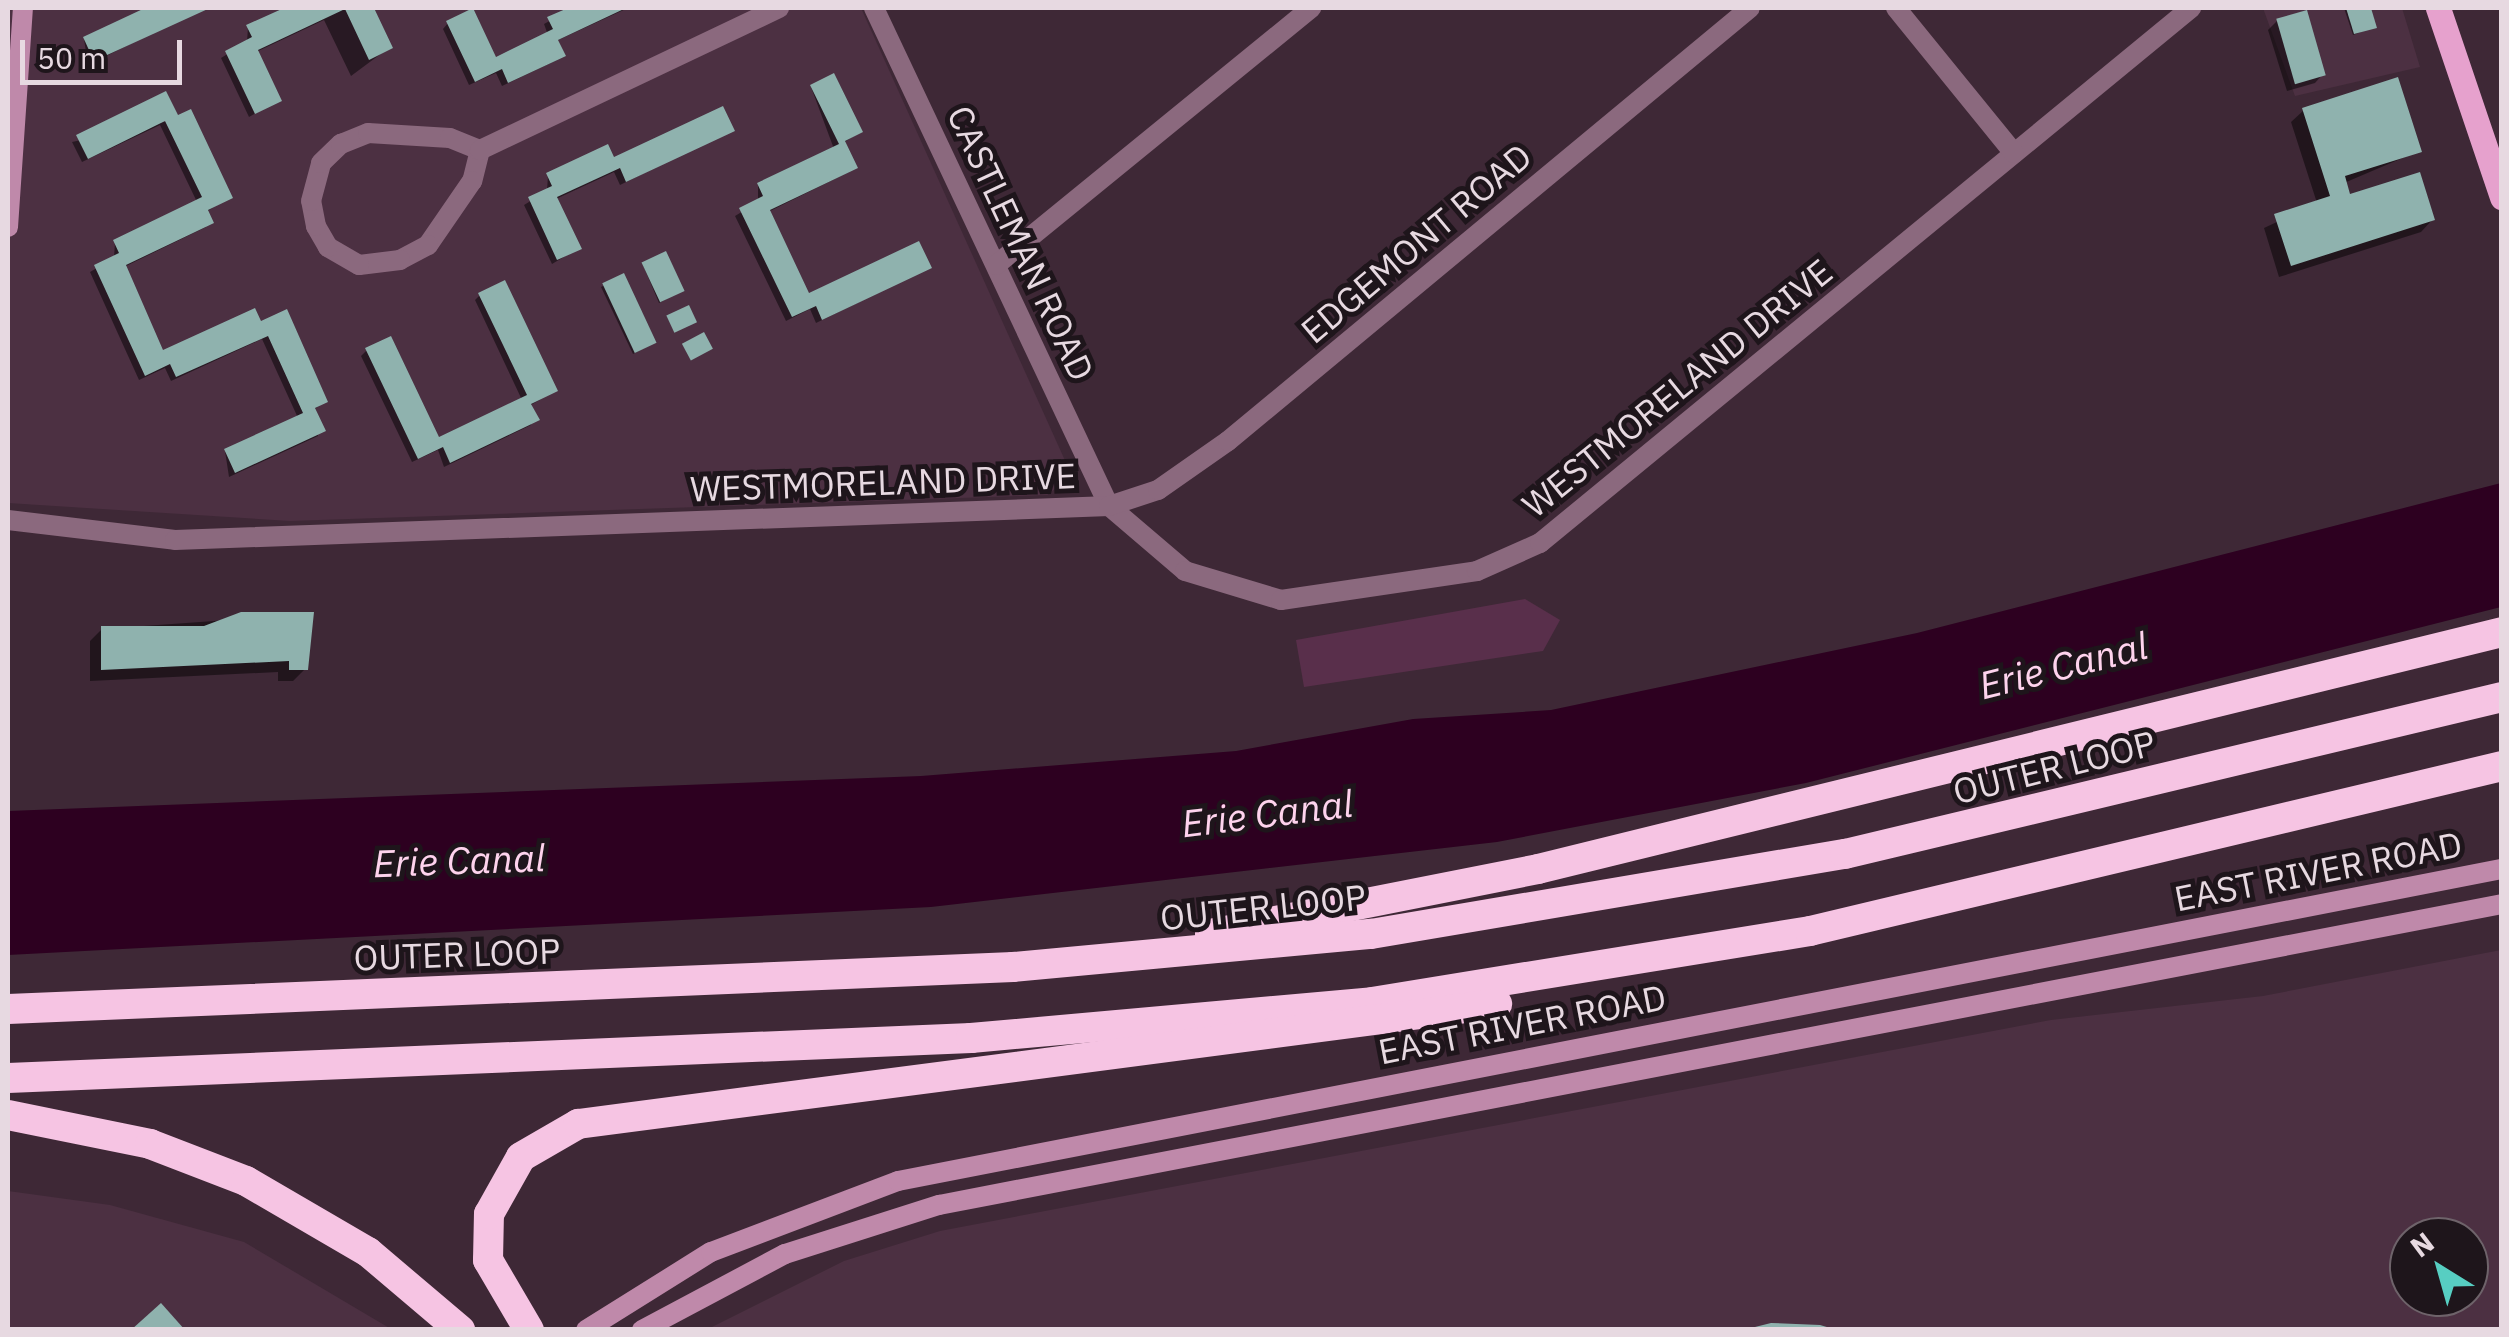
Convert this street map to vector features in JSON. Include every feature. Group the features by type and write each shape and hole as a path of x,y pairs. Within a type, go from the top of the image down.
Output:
{"highway":[{"path":"1051,965 1538,869 2502,632"},
{"path":"2274,752 2502,682"},
{"name":"OUTER LOOP","path":"8,1010 1051,965 1332,939 1661,890 2502,697"},
{"path":"529,1330 488,1260 489,1214 522,1158 578,1124 1415,1019 2502,766"},
{"path":"8,1078 1118,1028 1432,994 1769,938"},
{"path":"8,1115 136,1140 221,1170 324,1223 460,1330"},
{"path":"428,1302 446,1330"}],"main road":[{"path":"2438,8 2502,197"}],"street":[{"path":"8,227 23,8"},
{"path":"480,150 472,182 428,245 400,260 360,265 328,247 316,226 310,202 320,162 341,144 368,133 450,138 480,150 779,8"},
{"name":"CASTLEMAN ROAD","path":"874,8 1109,506"},
{"path":"996,266 1311,8"},
{"name":"EDGEMONT ROAD","path":"1109,506 1158,490 1228,441 1750,8"},
{"path":"1896,8 2014,153"},
{"name":"WESTMORELAND DRIVE","path":"8,520 175,540 1109,506 1185,571 1256,598 1301,599 1511,560 2190,8"},
{"name":"EAST RIVER ROAD","path":"586,1330 747,1234 936,1172 2502,869"},
{"name":"EAST RIVER ROAD","path":"642,1330 786,1254 938,1205 2496,906"}],"shaded area":[{"path":"8,8 861,8 1072,476 1047,495 290,521 8,503"},
{"path":"2263,8 2402,8 2420,67 2295,96"},
{"path":"1525,599 1560,620 1543,651 1304,687 1296,640"},
{"path":"2501,950 2501,1329 706,1330 844,1261 940,1231 2051,1020 2263,996"},
{"path":"8,1191 110,1205 244,1242 391,1329 8,1330"}],"water":[{"name":"Erie Canal","path":"2501,483 2501,607 1806,783 1497,842 931,907 8,955 8,811 921,776 1236,751 1413,719 1551,710 1917,633"}],"building":[{"path":"145,8 210,8 94,61 83,37"},
{"path":"284,8 374,8 393,48 369,60 345,9 258,50 282,101 255,114 225,51 252,37 246,25"},
{"path":"473,8 496,57 553,29 547,17 568,8 626,8 558,40 566,56 508,83 502,69 475,82 446,21"},
{"path":"2346,8 2371,8 2377,28 2354,34"},
{"path":"2307,10 2326,75 2295,84 2276,19"},
{"path":"834,73 863,132 845,141 858,168 770,210 809,293 919,241 932,268 822,320 816,306 792,317 739,208 763,196 757,183 839,144 810,85"},
{"path":"2398,77 2422,152 2345,176 2350,194 2420,172 2435,220 2291,266 2274,214 2330,196 2302,108"},
{"path":"166,91 178,115 191,109 233,198 208,210 214,223 126,265 163,350 255,308 261,321 287,309 328,402 315,408 326,431 235,473 224,449 303,413 268,336 176,377 170,364 145,376 94,265 119,253 113,240 202,197 165,121 88,159 76,135"},
{"path":"723,106 735,131 626,182 620,168 557,197 582,249 557,260 528,197 552,186 546,173 608,144 614,157"},
{"path":"666,251 685,291 660,302 642,262"},
{"path":"624,273 657,343 635,353 602,283"},
{"path":"505,280 558,391 531,404 540,420 450,463 443,447 418,459 365,348 391,336 439,437 527,395 478,293"},
{"path":"689,305 697,322 674,333 666,316"},
{"path":"704,332 713,349 691,361 682,344"},
{"path":"241,612 314,612 308,670 289,670 289,661 101,670 101,626 204,626"},
{"path":"161,1303 185,1330 131,1330"},
{"path":"1771,1323 1820,1325 1837,1330 1743,1330"}]}
